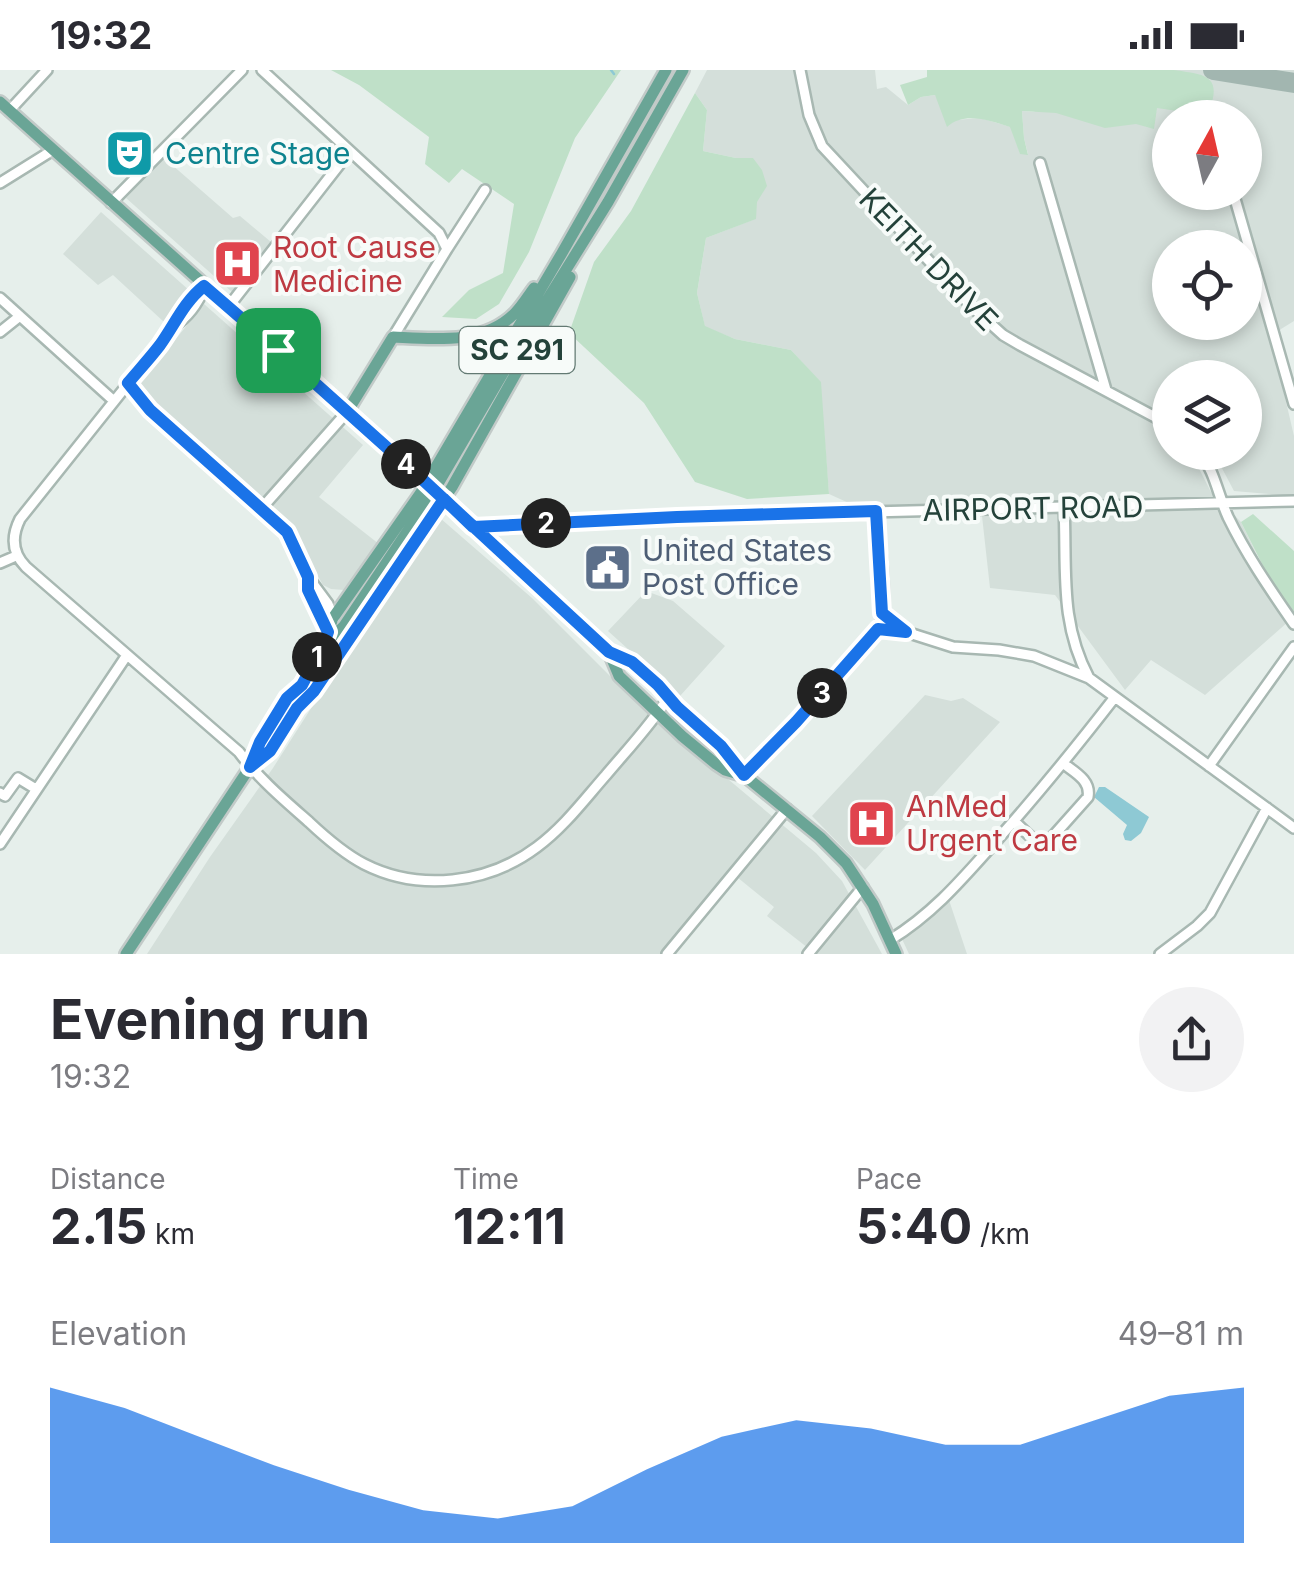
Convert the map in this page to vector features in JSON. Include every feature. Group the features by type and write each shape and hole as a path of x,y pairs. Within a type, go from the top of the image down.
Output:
{"main road":[{"name":"SC 291","path":"250,767 270,751 297,708 302,685 339,622 433,497 562,253 666,70"},
{"path":"297,708 314,691 570,278 629,163 683,70"},
{"path":"5,107 422,479 433,497 473,527 609,652 632,662 658,685 721,746 744,775 846,863 896,954"},
{"path":"346,412 393,337 459,338 492,328 513,315 562,253"},
{"name":"SC 291","path":"323,646 328,632 339,622"},
{"path":"609,652 619,676 658,714 725,770 744,775"},
{"name":"SC 291","path":"126,954 250,767 260,742 287,698 302,685"}],"street":[{"path":"5,107 46,70"},
{"path":"111,202 242,70"},
{"path":"262,70 440,232 447,250"},
{"name":"KEITH DRIVE","path":"800,70 809,116 822,146 951,286 1004,335 1152,415"},
{"path":"0,183 53,150"},
{"path":"229,306 350,151"},
{"path":"1040,162 1106,390"},
{"path":"393,337 485,190"},
{"path":"1238,210 1294,404"},
{"path":"204,286 20,519 13,542 16,556 240,752 250,767 331,842 361,863 406,878 446,881 475,877 507,866 546,840 566,820 668,698"},
{"path":"0,298 114,401"},
{"path":"0,332 20,316"},
{"path":"128,383 150,410 287,532 308,577 339,622"},
{"path":"262,509 346,412"},
{"path":"1210,470 1255,569 1294,624"},
{"name":"AIRPORT ROAD","path":"473,527 677,517 1294,500"},
{"path":"1064,507 1067,614 1074,645 1089,678"},
{"path":"744,775 878,629 882,613 876,511"},
{"path":"2,547 13,542"},
{"path":"0,563 16,556"},
{"path":"308,577 308,590 328,632"},
{"path":"882,613 906,632"},
{"path":"878,629 906,632 953,646 1034,656 1089,678 1294,828"},
{"path":"1209,766 1294,647"},
{"path":"0,844 127,655"},
{"path":"890,940 933,910 1064,764 1114,697"},
{"path":"1014,820 1035,841 1047,843 1088,797 1090,788 1064,764"},
{"path":"0,793 4,796 18,778 36,789"},
{"path":"1160,954 1210,913 1268,808"},
{"path":"667,954 787,809"},
{"path":"808,954 862,887"}],"shaded area":[{"path":"707,70 875,70 877,89 886,87 908,105 935,95 955,120 980,118 1011,127 1020,153 1028,154 1022,111 1035,112 1000,70 1294,70 1294,321 1281,329 1272,342 1294,436 1294,496 1234,491 1223,470 1262,470 1262,360 1152,360 1152,470 1200,470 1211,492 1241,522 1289,621 1205,695 1151,660 1125,690 1055,595 990,588 982,516 882,518 829,494 820,382 791,350 735,339 705,327 697,293 706,238 755,219 753,158 703,151 707,110 695,93"},
{"path":"163,157 233,218 240,216 271,242 232,292 126,198"},
{"path":"101,212 190,291 164,322 113,275 98,285 63,254"},
{"path":"204,304 363,445 319,497 379,544 344,590 323,585 292,530 138,386"},
{"path":"440,518 532,598 652,718 816,853 842,881 882,954 804,954 808,948 767,916 774,907 732,873 666,954 147,954"},
{"path":"646,591 673,601 725,646 680,696 608,631"},
{"path":"925,695 951,701 963,698 1000,722 865,870 812,816"},
{"path":"949,900 967,954 909,954 902,939"}],"green space":[{"path":"331,70 621,70 575,138 529,252 499,304 476,319 442,317 469,290 503,273 514,204 462,169 449,183 425,164 429,137 359,85"},
{"path":"927,70 1174,70 1206,77 1214,94 1212,100 1152,100 1152,128 1136,124 1105,128 1056,113 1022,111 1028,155 1020,154 1010,127 970,118 947,127 935,95 908,105 900,85 927,77"},
{"path":"695,93 707,110 703,151 753,158 767,186 757,202 756,219 706,238 697,293 705,326 735,339 791,350 821,382 829,494 747,499 695,482 644,403 569,333 594,262 631,211"},
{"path":"1253,514 1294,551 1294,628 1241,522"}],"water":[{"path":"1099,787 1105,787 1149,817 1141,833 1131,841 1125,840 1123,834 1127,825 1094,797"}],"waterway":[{"path":"611,70 614,74"}],"taxiway":[{"path":"1213,70 1294,83"}],"place":[{"name":"Centre Stage","path":"130,153"},
{"name":"Root Cause Medicine","path":"238,264"},
{"name":"United States Post Office","path":"607,567"},
{"name":"AnMed Urgent Care","path":"871,823"}],"route":[{"path":"278,350 204,286 128,383 150,410 287,532 328,632 302,685 287,698 260,742 250,767 270,751 297,708 314,691 444,499 473,527 876,511 882,613 906,632 878,629 744,775 721,746 658,685 632,662 609,652 540,587 473,527 422,479 278,350"}]}
